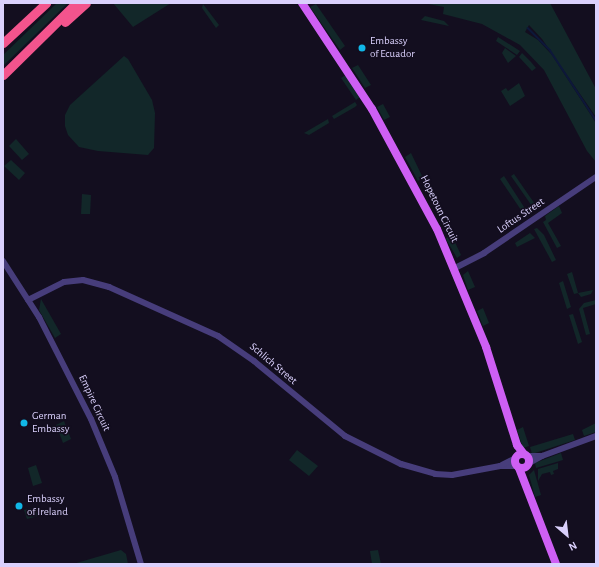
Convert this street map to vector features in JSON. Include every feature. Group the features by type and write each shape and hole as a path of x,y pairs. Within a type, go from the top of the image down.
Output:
{"highway":[{"path":"3,42 36,3"},
{"path":"3,42 46,3"},
{"path":"3,75 76,3"},
{"path":"26,53 86,3"}],"main road":[{"name":"Hopetoun Circuit","path":"302,3 352,76 401,157 455,268 488,353 522,461 525,479 537,516 556,564"}],"street":[{"name":"Loftus Street","path":"455,268 484,253 596,178"},
{"name":"Empire Circuit","path":"3,262 28,300 60,354 92,419 115,477 141,564"},
{"name":"Schlich Street","path":"28,300 64,282 83,280 109,287 218,336 240,349 324,421 363,446 417,470 436,474 472,473 542,456 596,436"}],"green space":[{"path":"57,3 68,3 3,66 3,55"},
{"path":"113,3 171,3 133,27"},
{"path":"423,3 550,3 596,89 596,117 542,39 529,25 525,32 538,40 552,55 596,123 596,162 587,151 544,70 520,45 482,24 443,14 444,7"},
{"path":"203,4 219,25 216,28 202,8"},
{"path":"316,4 345,46 340,50 310,7"},
{"path":"425,16 444,21 449,26 421,20"},
{"path":"498,37 520,51 517,55 496,41"},
{"path":"505,48 516,56 508,63 502,53"},
{"path":"522,53 536,68 532,71 519,57"},
{"path":"124,56 128,59 152,100 155,113 154,148 148,155 98,151 79,147 68,135 65,126 65,115 70,105"},
{"path":"358,65 371,85 365,88 352,68"},
{"path":"347,74 360,97 356,100 341,78"},
{"path":"519,83 525,96 510,106 501,91 506,88 508,91"},
{"path":"355,102 357,105 355,107 334,119 332,116"},
{"path":"383,104 390,117 384,120 377,107"},
{"path":"328,119 329,123 309,135 304,133"},
{"path":"16,139 29,154 22,160 9,146"},
{"path":"411,153 423,178 418,181 405,157"},
{"path":"11,160 25,173 19,180 4,166"},
{"path":"514,174 537,207 534,209 511,176"},
{"path":"504,176 526,210 527,214 525,216 500,179"},
{"path":"82,194 91,195 90,214 81,214"},
{"path":"559,206 562,213 548,223 561,246 557,248 543,222 546,220 545,216"},
{"path":"537,228 544,235 556,260 552,262 534,229"},
{"path":"530,233 535,238 517,247 515,243"},
{"path":"452,236 461,255 457,258 446,238"},
{"path":"468,271 475,287 468,290 463,275"},
{"path":"572,272 578,293 574,294 567,274"},
{"path":"563,281 571,307 567,309 559,283"},
{"path":"593,290 591,294 581,297 578,293"},
{"path":"41,299 61,334 55,338 39,310"},
{"path":"596,300 596,304 583,308 590,334 586,335 579,309 584,303"},
{"path":"483,308 489,323 483,326 477,311"},
{"path":"573,314 582,342 578,344 569,315"},
{"path":"64,421 71,439 63,443 56,425"},
{"path":"596,423 596,432 584,436 582,430"},
{"path":"523,427 529,446 523,448 517,430"},
{"path":"573,434 575,440 532,454 530,447"},
{"path":"297,450 318,466 309,476 289,460"},
{"path":"561,453 563,460 536,468 535,463"},
{"path":"558,463 558,469 553,471 554,474 551,475 550,472 542,474 538,481 538,469"},
{"path":"36,465 42,483 33,486 28,468"},
{"path":"534,470 541,495 535,497 529,475"},
{"path":"39,506 42,515 27,519 24,510"},
{"path":"121,550 126,554 128,564 73,564"},
{"path":"378,550 381,564 372,564 370,551"}],"waterway":[{"path":"528,28 550,50 596,120"}],"place":[{"name":"Embassy of Ecuador","path":"362,48"},
{"name":"German Embassy","path":"24,423"},
{"name":"Embassy of Ireland","path":"19,506"}]}
